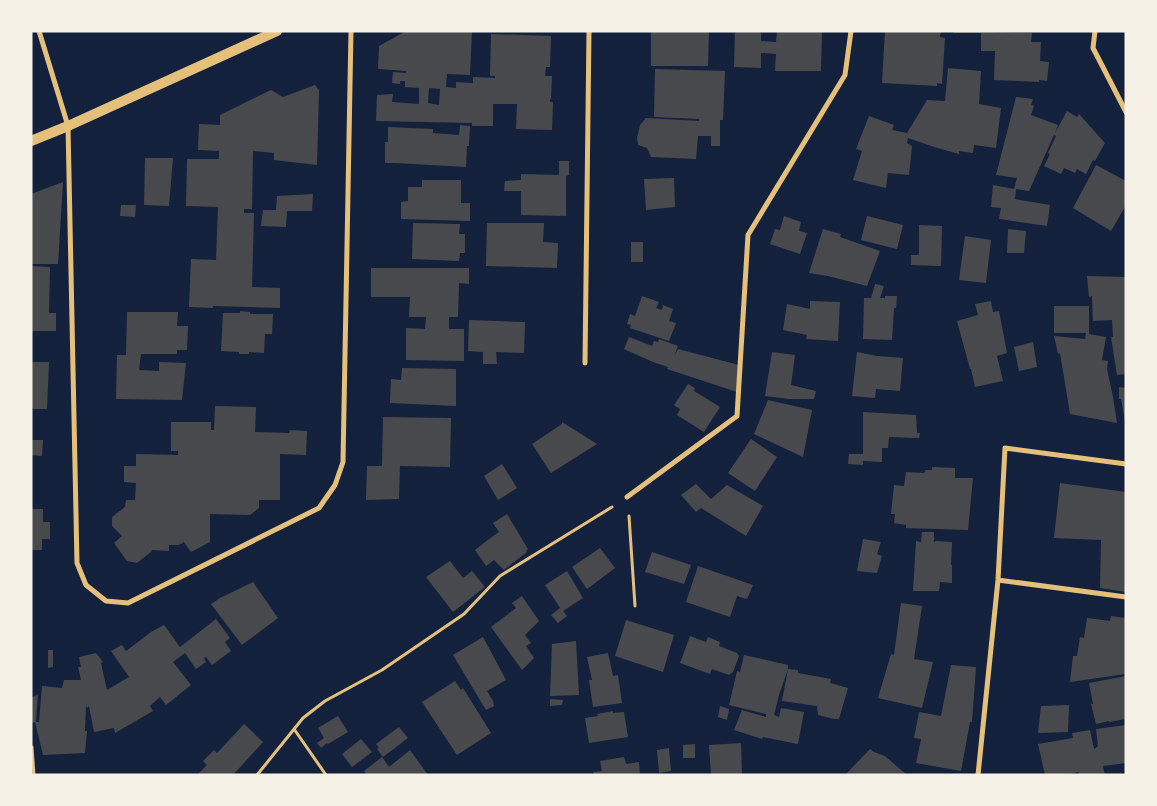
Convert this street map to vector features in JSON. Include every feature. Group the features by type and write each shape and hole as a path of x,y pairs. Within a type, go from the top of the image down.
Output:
{"main road":[{"path":"31,141 277,31"}],"street":[{"path":"39,31 68,126 76,563 86,585 106,601 128,603 319,508 335,485 343,462 351,31"},
{"path":"585,363 590,31"},
{"path":"628,498 737,416 748,235 845,75 851,31"},
{"path":"1095,31 1093,48 1126,112"},
{"path":"978,775 998,580 1006,448 1126,464"},
{"path":"998,580 1126,597"}],"path":[{"path":"257,775 303,718 325,702 382,670 464,614 500,576 628,498 635,606"},
{"path":"294,729 326,775"},
{"path":"32,747 34,775"}],"building":[{"path":"406,31 472,31 470,75 447,74 446,87 456,88 456,82 473,83 473,77 495,78 495,76 490,76 491,34 551,36 550,67 546,67 545,76 552,76 550,102 553,102 552,130 516,129 517,104 493,104 493,126 472,126 472,123 376,121 377,95 393,94 392,102 419,104 419,88 405,87 405,81 400,81 400,84 392,83 393,72 406,73 406,71 378,69 379,46","holes":["429,88 440,89 439,105 428,103"]},
{"path":"651,31 709,31 708,66 651,66"},
{"path":"735,31 761,31 761,41 776,42 777,31 822,31 821,71 775,71 776,54 761,53 761,68 734,67"},
{"path":"885,31 941,31 940,37 945,38 942,84 937,83 937,86 882,83"},
{"path":"954,31 1032,33 1031,42 1041,42 1040,61 1049,62 1047,81 994,80 995,51 981,51 981,33 954,33"},
{"path":"948,68 981,71 979,104 1001,108 996,148 974,145 973,153 959,151 959,154 908,138 907,143 912,146 909,175 888,173 886,188 853,180 862,151 856,149 869,116 894,125 892,130 907,133 927,100 945,101"},
{"path":"655,69 725,71 723,120 720,120 720,146 711,146 711,136 698,136 696,159 651,157 647,148 638,145 637,138 640,125 646,118 699,121 699,119 654,117"},
{"path":"315,85 319,90 317,165 274,160 274,153 253,151 252,209 244,209 244,213 254,213 252,287 280,288 280,308 189,307 191,259 216,260 218,207 186,206 187,159 219,159 219,151 198,150 199,124 220,125 220,115 271,90 283,97"},
{"path":"1016,97 1033,99 1031,105 1034,106 1031,115 1058,125 1055,133 1067,111 1077,117 1079,114 1105,143 1086,174 1077,169 1075,173 1064,168 1061,174 1044,166 1056,136 1054,135 1029,191 1016,189 1015,199 1050,205 1047,226 999,219 1001,208 991,207 993,185 1014,189 1017,178 996,175"},
{"path":"460,125 470,126 466,167 385,163 385,142 388,142 388,127 433,129 433,133 459,135"},
{"path":"145,158 173,158 169,206 144,205"},
{"path":"559,161 569,161 569,175 566,176 566,216 521,215 521,191 504,191 505,181 521,180 521,174 559,175"},
{"path":"1096,165 1126,181 1126,205 1111,231 1073,208"},
{"path":"674,178 675,207 646,210 644,179"},
{"path":"422,180 461,180 461,203 470,203 470,221 401,219 401,202 408,201 408,187 422,187"},
{"path":"63,182 58,264 31,264 31,194"},
{"path":"313,194 312,211 287,211 286,227 261,226 263,210 276,210 277,196"},
{"path":"121,205 136,205 135,217 120,216"},
{"path":"784,216 801,222 799,231 807,233 800,254 770,244 775,229 780,230"},
{"path":"867,216 903,225 897,249 861,240"},
{"path":"413,223 460,224 459,234 465,234 465,253 460,253 459,261 412,259"},
{"path":"487,223 544,223 543,242 558,243 557,268 486,266"},
{"path":"919,225 942,226 941,266 911,265 911,255 919,255"},
{"path":"823,229 841,234 840,237 880,251 867,286 809,273"},
{"path":"1008,229 1026,231 1024,253 1007,253"},
{"path":"965,236 991,240 986,283 959,280"},
{"path":"631,242 643,242 643,262 631,262"},
{"path":"31,266 50,267 49,313 56,313 56,331 31,331"},
{"path":"371,268 469,268 469,284 459,283 458,317 449,317 449,329 464,329 464,361 406,360 406,328 425,329 426,317 409,317 410,297 371,297"},
{"path":"1087,276 1126,277 1126,374 1117,375 1111,337 1113,337 1112,320 1093,321 1092,296 1089,297"},
{"path":"875,284 884,286 880,298 897,296 896,308 894,308 892,340 863,339 864,298 871,298"},
{"path":"642,296 659,302 656,308 662,310 663,305 673,309 669,321 676,323 669,341 630,328 631,325 627,324 630,314 635,316"},
{"path":"810,301 840,302 838,341 806,339 807,335 783,330 787,304 810,309"},
{"path":"991,301 993,312 999,311 1007,353 997,356 1003,381 975,387 957,321 978,315 975,304"},
{"path":"1054,306 1089,306 1089,334 1106,337 1102,360 1108,361 1107,369 1117,423 1070,414 1060,353 1058,354 1054,336 1085,339 1086,333 1054,333"},
{"path":"240,311 250,312 250,314 273,314 272,334 265,334 264,353 249,352 249,354 239,354 239,352 221,351 223,313 240,313"},
{"path":"127,312 178,312 177,326 188,326 187,350 177,350 177,354 141,354 139,370 159,371 159,362 186,363 182,400 116,399 117,355 126,355"},
{"path":"469,320 525,322 524,353 496,352 497,364 483,364 483,352 468,351"},
{"path":"629,337 652,346 654,341 658,342 659,339 678,346 674,356 678,349 739,365 737,392 667,369 668,367 624,349"},
{"path":"1033,342 1037,367 1019,371 1014,347"},
{"path":"772,352 795,355 791,385 816,391 814,399 789,399 765,396"},
{"path":"857,352 903,358 900,391 876,389 875,398 852,396"},
{"path":"31,362 49,362 47,409 31,409"},
{"path":"402,368 456,369 456,406 390,403 391,379 401,380"},
{"path":"688,384 695,388 694,391 720,407 704,432 677,415 680,409 674,405"},
{"path":"1119,387 1126,388 1126,421 1121,399 1119,399"},
{"path":"768,400 812,410 803,457 754,434"},
{"path":"215,406 256,407 255,432 289,433 290,430 307,431 306,455 280,454 280,500 259,500 259,508 250,515 210,514 210,542 191,552 183,541 183,543 178,545 169,545 169,551 151,550 137,563 127,561 114,543 122,536 112,526 112,517 125,507 126,500 135,500 136,483 124,482 124,466 136,466 136,454 178,455 178,451 171,451 171,422 211,422 211,430 214,430"},
{"path":"863,412 916,415 917,433 920,433 919,438 889,437 888,448 882,448 882,462 863,461 863,465 848,464 849,454 863,454"},
{"path":"383,417 451,418 450,467 400,466 399,499 366,500 367,466 382,466"},
{"path":"562,422 597,444 551,473 532,444 562,424"},
{"path":"751,439 777,457 755,491 728,473"},
{"path":"31,440 43,440 42,456 31,455"},
{"path":"502,464 517,488 498,500 484,476"},
{"path":"932,467 955,468 955,478 973,478 968,530 906,528 906,525 894,523 895,514 891,514 894,485 904,486 906,472 924,473 926,470 932,470"},
{"path":"1060,483 1126,492 1126,592 1100,588 1101,540 1054,538"},
{"path":"696,484 711,499 727,485 763,506 746,536 701,508 696,512 681,495"},
{"path":"31,509 43,509 43,522 50,522 50,539 42,539 42,550 31,550"},
{"path":"507,514 528,549 527,552 504,570 494,560 486,566 475,550 499,532 493,523"},
{"path":"922,532 934,532 934,542 952,542 952,583 940,582 939,591 913,591 916,541 921,542"},
{"path":"863,539 881,542 877,554 882,556 877,573 857,571"},
{"path":"600,548 615,568 587,589 572,567"},
{"path":"652,552 691,565 684,584 645,572"},
{"path":"450,561 463,578 472,571 485,587 453,612 426,577"},
{"path":"698,566 753,585 747,599 737,596 730,617 686,602"},
{"path":"567,571 583,598 563,611 567,616 558,623 551,615 560,608 545,585"},
{"path":"253,582 278,618 242,645 211,604"},
{"path":"522,596 539,621 525,635 531,643 526,646 534,658 522,670 491,627 516,608 512,603"},
{"path":"901,603 922,606 914,659 933,662 922,708 878,698 891,654 894,655"},
{"path":"1111,616 1126,618 1126,674 1070,682 1073,656 1077,656 1080,637 1084,638 1087,618 1110,621"},
{"path":"216,619 230,638 225,642 231,651 212,665 206,657 204,658 206,662 196,669 185,653 173,662 191,685 166,705 160,697 150,706 153,711 115,733 114,728 94,732 89,706 87,708 86,705 85,731 87,731 85,753 43,755 35,722 31,723 31,698 38,694 36,722 39,722 42,686 62,688 64,680 81,680 78,667 81,667 79,657 96,653 103,662 101,663 107,690 129,677 111,651 122,645 126,651 151,632 164,625 180,647"},
{"path":"626,620 674,635 663,672 615,656"},
{"path":"690,636 706,642 708,637 720,642 719,646 737,653 739,656 733,672 729,675 712,669 710,674 680,663"},
{"path":"483,637 506,680 487,691 494,706 486,710 453,655"},
{"path":"576,641 579,695 550,696 552,644"},
{"path":"48,650 53,650 53,667 48,668"},
{"path":"608,653 613,676 618,675 622,703 593,707 589,680 592,680 587,657"},
{"path":"744,655 788,665 774,715 779,717 781,708 804,712 798,744 763,737 762,739 734,730 742,710 766,717 766,714 729,705 737,671 740,672"},
{"path":"951,665 976,667 972,722 970,722 961,771 916,763 921,739 914,738 919,712 941,716"},
{"path":"788,669 798,670 798,673 831,679 830,683 848,688 839,719 818,715 817,706 782,701"},
{"path":"1126,676 1126,719 1096,724 1091,704 1093,704 1089,683"},
{"path":"455,681 461,690 463,688 491,733 457,755 422,702"},
{"path":"550,699 563,700 562,705 550,706"},
{"path":"1069,705 1068,732 1038,733 1041,706"},
{"path":"720,706 729,709 727,720 718,717"},
{"path":"613,711 613,713 624,712 628,737 589,743 585,718"},
{"path":"338,716 348,732 321,748 317,743 324,738 318,728"},
{"path":"244,724 263,742 233,775 197,775 207,765 203,761 214,750 217,753"},
{"path":"1126,725 1126,763 1103,766 1105,775 1079,775 1078,772 1067,775 1045,775 1038,744 1073,738 1072,733 1090,730 1094,749 1098,746 1096,729"},
{"path":"399,727 408,738 383,757 376,744"},
{"path":"361,739 372,752 352,767 342,754"},
{"path":"741,743 742,775 711,775 709,745"},
{"path":"695,744 695,758 683,758 683,745"},
{"path":"669,748 671,771 659,773 657,750"},
{"path":"870,749 885,756 907,775 845,775"},
{"path":"410,750 428,775 367,775 364,771 382,757 389,767"},
{"path":"624,757 626,764 639,762 640,775 594,775 593,772 602,771 600,761"}]}
